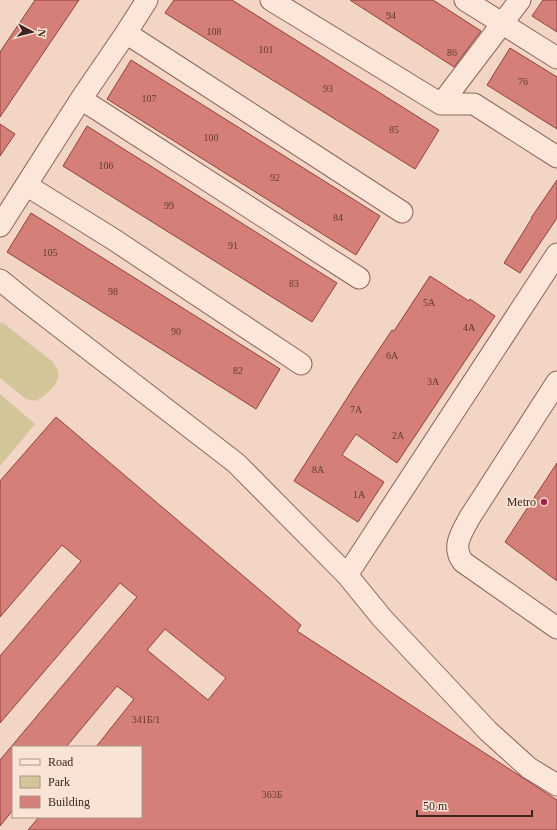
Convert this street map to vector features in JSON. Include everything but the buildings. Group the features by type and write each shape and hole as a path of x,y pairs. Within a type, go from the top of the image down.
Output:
{"street":[{"path":"0,226 81,99 147,0"},
{"path":"271,0 441,104 474,104 557,157"},
{"path":"465,0 557,58"},
{"path":"441,104 520,0"},
{"path":"126,33 402,212"},
{"path":"81,99 359,278"},
{"path":"26,185 113,239 302,364"},
{"path":"348,575 557,254"},
{"path":"0,280 26,302 236,463 348,575 382,618 488,731 528,768 557,785"},
{"path":"557,382 470,517 459,538 457,546 463,562 557,628"}],"green space":[{"path":"0,323 3,323 53,362 58,370 55,385 44,396 36,401 26,399 0,378"},
{"path":"0,394 35,424 0,466"}],"place":[{"name":"Metro","path":"544,502"}]}
